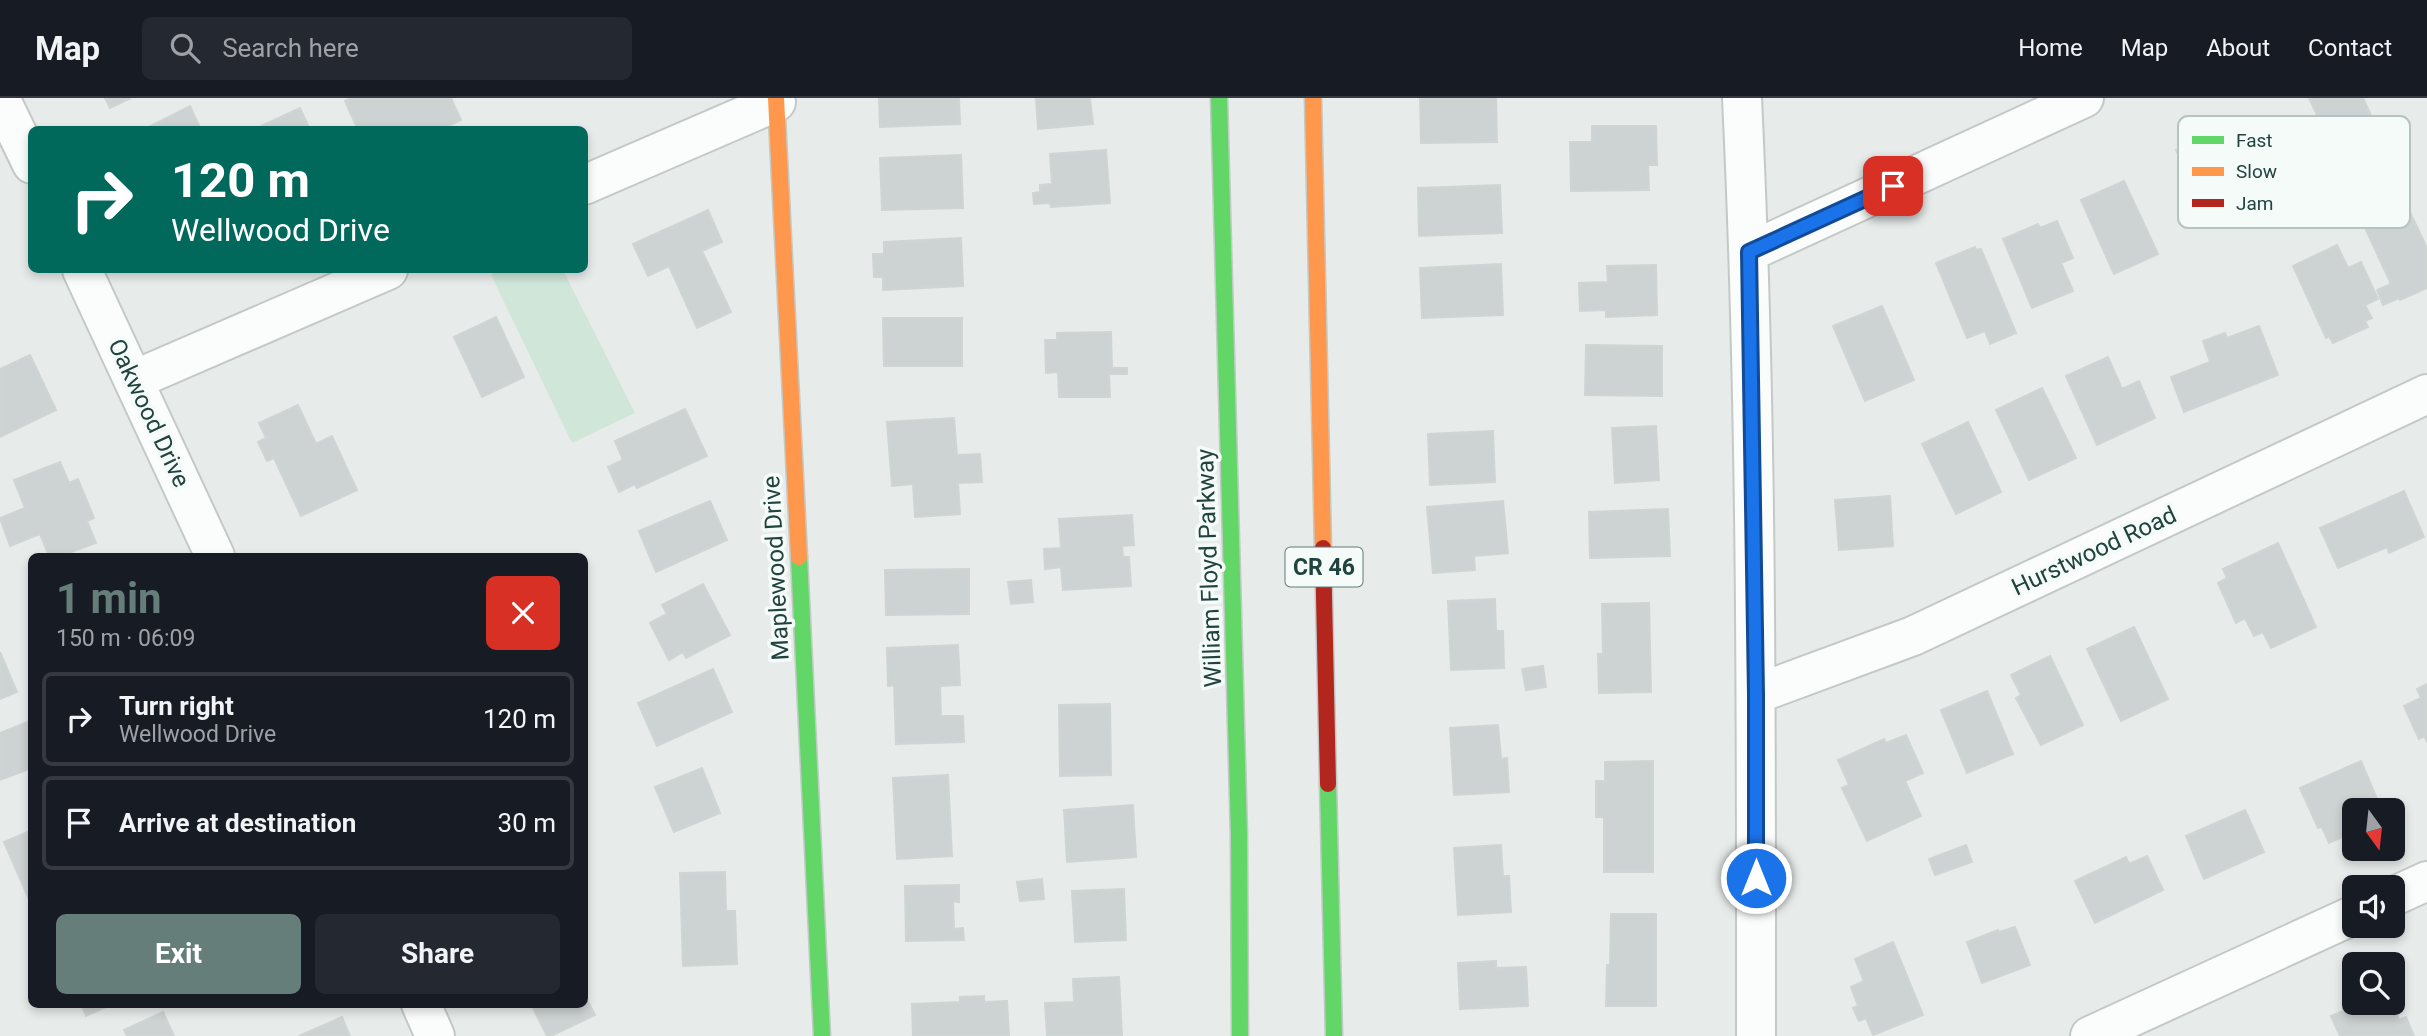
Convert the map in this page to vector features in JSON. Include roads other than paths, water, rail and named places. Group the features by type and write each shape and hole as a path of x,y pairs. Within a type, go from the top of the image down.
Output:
{"main road":[{"name":"William Floyd Parkway","path":"1219,98 1239,835 1240,1036"},
{"name":"CR 46","path":"1313,98 1334,1036"},
{"name":"Maplewood Drive","path":"776,100 822,1036"}],"street":[{"path":"0,98 28,156"},
{"path":"1742,98 1749,252 1756,694 1756,1036"},
{"path":"1749,252 2084,98"},
{"path":"588,183 776,100"},
{"name":"Oakwood Drive","path":"83,273 214,553"},
{"path":"134,380 381,273"},
{"name":"Hurstwood Road","path":"1756,694 1913,636 2427,394"},
{"path":"2405,891 2427,881"},
{"path":"2091,1036 2342,921"},
{"path":"423,1008 435,1036"}]}
